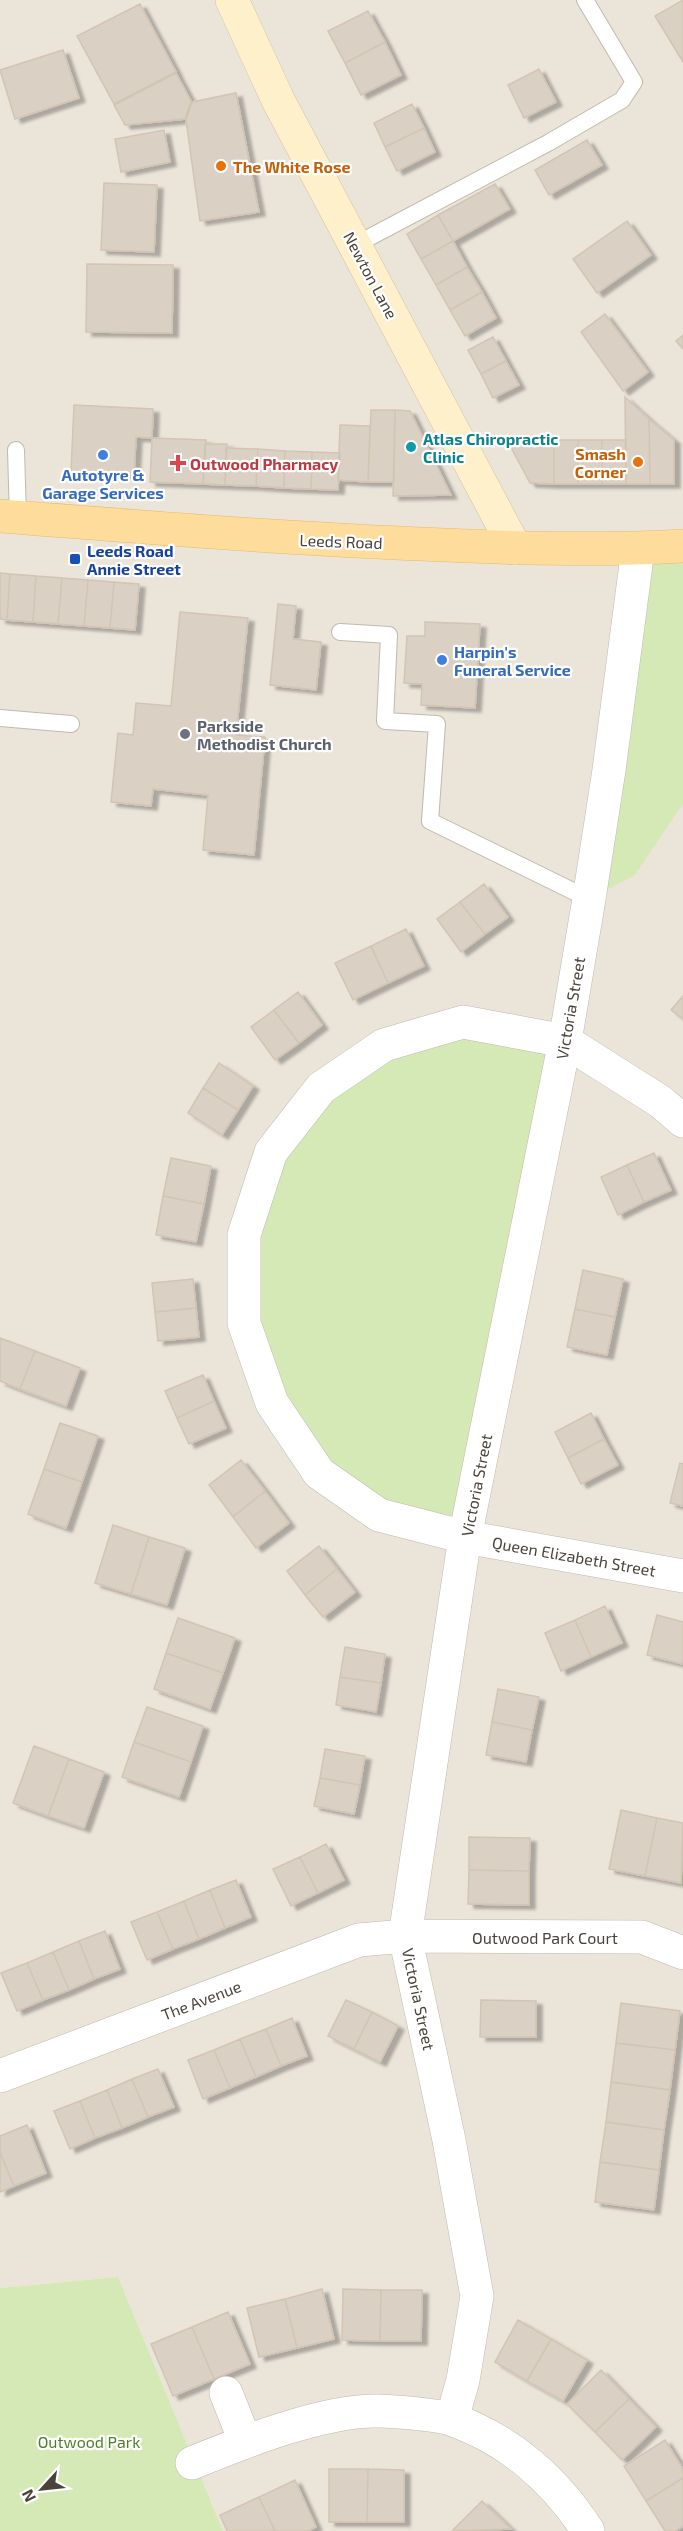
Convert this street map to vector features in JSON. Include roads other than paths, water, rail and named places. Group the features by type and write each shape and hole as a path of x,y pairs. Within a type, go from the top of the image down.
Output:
{"main road":[{"name":"Leeds Road","path":"9,517 308,540 515,548 638,549 683,546"}],"street":[{"name":"Newton Lane","path":"232,0 278,100 515,548"},
{"name":"Victoria Street","path":"452,2419 463,2380 477,2296 449,2140 405,1936 465,1537 565,1041 589,899 609,770 638,549"},
{"name":"Queen Elizabeth Street","path":"565,1041 463,1022 384,1045 321,1088 271,1152 244,1235 244,1323 272,1403 319,1473 379,1515 465,1537 683,1576"},
{"path":"565,1041 661,1102 683,1121"},
{"name":"Outwood Park Court","path":"405,1936 642,1937 683,1953"},
{"name":"The Avenue","path":"0,2076 359,1940 405,1936"},
{"path":"226,2393 245,2441"},
{"path":"192,2463 245,2441 332,2416 379,2411 452,2419 507,2446 549,2479 588,2531"}],"lane":[{"path":"355,244 548,143 622,100 634,82 585,0"},
{"path":"9,517 16,450"},
{"path":"340,632 389,635 385,721 437,724 430,821 589,899"},
{"path":"0,718 71,724"}],"place":[{"name":"The White Rose","path":"221,166"},
{"name":"Atlas Chiropractic Clinic","path":"411,447"},
{"name":"Autotyre & Garage Services","path":"103,455"},
{"name":"Smash Corner","path":"638,462"},
{"name":"Outwood Pharmacy","path":"178,463"},
{"name":"Leeds Road Annie Street","path":"75,559"},
{"name":"Harpin's Funeral Service","path":"442,660"},
{"name":"Parkside Methodist Church","path":"185,734"}],"park label":[{"name":"Outwood Park","path":"89,2441"}]}
